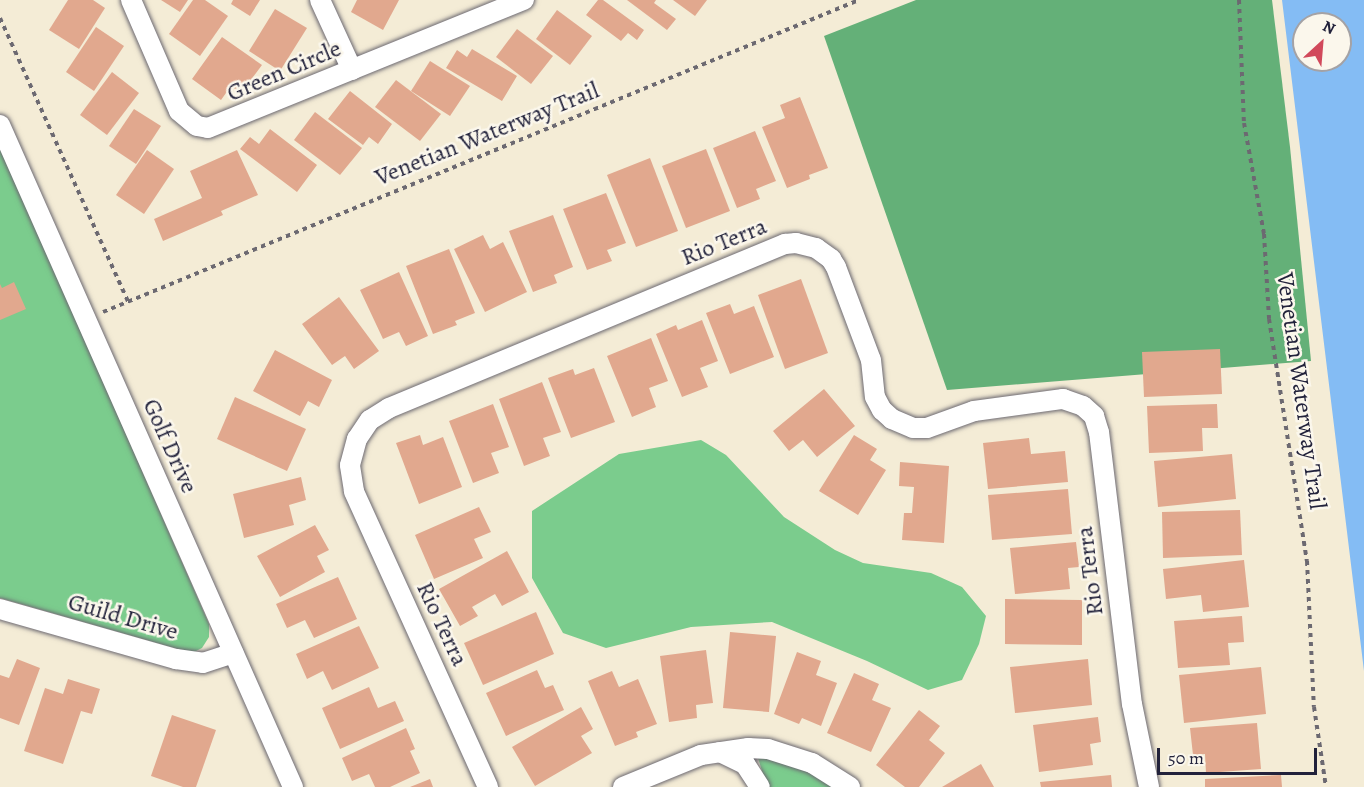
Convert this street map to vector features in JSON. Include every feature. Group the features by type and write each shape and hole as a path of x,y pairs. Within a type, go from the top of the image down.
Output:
{"street":[{"name":"Green Circle","path":"131,0 179,111 196,126 218,126 518,1"},
{"path":"320,0 352,70"},
{"name":"Golf Drive","path":"0,124 293,787"},
{"name":"Rio Terra","path":"488,787 354,491 350,465 357,439 370,420 389,408 785,244 796,243 816,248 831,259 836,267 871,360 875,398 882,410 892,419 913,428 927,428 974,411 1063,399 1083,406 1094,416 1099,432 1132,704 1149,787"},
{"name":"Guild Drive","path":"0,609 176,659 203,663 233,653"},
{"path":"623,787 676,764 714,752 748,748 789,755 812,763 850,787"},
{"path":"714,752 726,753 745,764 760,787"}],"path":[{"name":"Venetian Waterway Trail","path":"86,319 859,0"},
{"name":"Venetian Waterway Trail","path":"1239,0 1244,123 1264,234 1269,319 1306,561 1314,707 1326,787"},
{"path":"0,18 128,301"}],"green space":[{"path":"916,0 1272,0 1290,147 1311,361 947,390 824,36"},
{"path":"0,146 209,624 209,637 202,648 192,653 0,598"},
{"path":"701,440 726,455 784,517 835,550 863,563 931,573 962,587 986,616 979,644 962,680 928,690 867,661 772,622 691,627 606,648 563,633 532,578 532,511 619,454"},
{"path":"758,758 786,760 841,787 767,787"}],"water":[{"path":"1282,0 1364,0 1364,671"}],"building":[{"path":"68,0 93,0 105,8 79,49 49,30"},
{"path":"161,0 188,0 180,12"},
{"path":"193,0 205,0 228,16 200,56 169,34"},
{"path":"233,0 260,0 250,16 231,4"},
{"path":"357,0 399,0 383,30 351,12"},
{"path":"598,0 603,0 644,30 637,40 628,33 621,41 586,15"},
{"path":"627,0 656,0 654,3 676,19 667,30"},
{"path":"673,0 707,0 695,16"},
{"path":"275,9 307,28 280,71 249,51"},
{"path":"557,10 592,36 570,65 536,39"},
{"path":"96,27 124,46 94,91 66,72"},
{"path":"517,29 553,56 531,84 496,57"},
{"path":"222,37 262,65 241,93 231,86 221,100 192,79"},
{"path":"472,49 517,76 502,101 446,68 457,50 467,57"},
{"path":"430,61 470,86 450,116 411,91"},
{"path":"112,72 139,93 107,135 80,115"},
{"path":"396,80 441,114 420,141 375,107"},
{"path":"350,91 392,124 378,144 369,137 363,145 328,119"},
{"path":"800,97 828,168 809,175 810,179 787,188 762,127 785,118 780,105"},
{"path":"134,109 161,126 136,164 109,146"},
{"path":"315,112 362,148 340,175 294,140"},
{"path":"270,129 317,165 297,192 240,149 250,137 259,144"},
{"path":"755,131 776,181 756,189 760,199 737,208 713,148"},
{"path":"706,149 730,211 686,228 662,166"},
{"path":"147,150 174,169 144,214 116,195"},
{"path":"237,150 258,195 221,211 223,215 163,241 154,219 202,198 190,171"},
{"path":"650,158 678,231 636,247 607,175"},
{"path":"606,193 626,243 607,250 612,261 587,270 563,209"},
{"path":"553,215 573,267 554,275 557,283 533,292 509,231"},
{"path":"483,235 490,249 503,242 527,292 485,312 454,249"},
{"path":"449,249 475,313 455,321 457,325 433,334 406,266"},
{"path":"399,272 428,336 406,346 399,332 383,339 360,290"},
{"path":"801,279 828,353 785,369 758,295"},
{"path":"14,282 26,309 0,320 0,284 2,288"},
{"path":"339,297 379,351 354,369 345,356 332,365 302,324"},
{"path":"730,304 734,314 754,306 774,357 730,374 706,313"},
{"path":"702,320 718,361 700,368 708,387 682,397 656,334 676,325 678,330"},
{"path":"651,338 668,381 649,388 656,407 632,417 607,356"},
{"path":"1220,349 1222,394 1144,397 1142,352"},
{"path":"275,350 332,380 319,407 308,401 300,416 253,391"},
{"path":"594,368 615,422 571,438 548,378 573,369 575,375"},
{"path":"542,382 561,432 543,438 550,456 524,466 499,399"},
{"path":"824,389 855,426 817,457 803,440 789,451 773,431"},
{"path":"235,397 306,429 287,471 217,439"},
{"path":"493,404 509,447 491,453 499,473 473,483 449,421"},
{"path":"1217,404 1218,428 1202,428 1203,451 1149,453 1147,406"},
{"path":"420,435 423,445 443,437 462,487 419,504 396,443"},
{"path":"854,435 877,449 870,460 886,470 858,515 819,491"},
{"path":"1029,438 1031,454 1065,451 1068,482 988,489 983,443"},
{"path":"1232,454 1236,499 1158,507 1154,461"},
{"path":"900,462 949,466 944,543 902,540 904,513 912,513 914,487 899,486"},
{"path":"301,477 306,500 289,505 294,525 244,538 233,494"},
{"path":"1068,489 1072,534 992,540 988,495"},
{"path":"479,507 491,532 474,539 483,558 434,579 415,535"},
{"path":"1240,510 1242,555 1163,558 1162,512"},
{"path":"315,525 329,550 317,556 325,572 280,597 257,556"},
{"path":"1076,542 1079,567 1068,568 1070,589 1015,594 1010,548"},
{"path":"507,551 529,592 502,606 495,594 472,607 478,616 460,626 439,589"},
{"path":"1244,560 1249,607 1203,612 1201,595 1166,599 1163,569"},
{"path":"338,577 357,619 314,638 305,620 287,628 276,604"},
{"path":"1005,599 1082,600 1082,645 1005,644"},
{"path":"536,612 554,654 483,685 464,643"},
{"path":"1242,616 1244,642 1228,643 1230,665 1178,668 1174,621"},
{"path":"359,626 379,668 332,690 323,671 307,679 296,654"},
{"path":"730,632 776,636 769,712 723,708"},
{"path":"706,650 713,703 696,705 697,718 669,722 660,656"},
{"path":"797,652 821,661 816,675 837,683 821,726 802,718 799,724 774,714"},
{"path":"17,659 40,668 19,725 0,718 0,675 9,678"},
{"path":"1088,659 1092,705 1015,713 1010,667"},
{"path":"1261,667 1266,714 1184,723 1179,675"},
{"path":"537,670 545,688 553,685 564,710 506,736 486,693"},
{"path":"612,671 619,687 638,679 657,724 636,732 638,737 615,746 588,681"},
{"path":"854,673 879,684 872,700 891,708 871,752 827,733"},
{"path":"68,679 100,689 92,714 81,711 63,764 24,751 45,688 63,694"},
{"path":"369,687 378,708 395,701 404,721 340,749 322,708"},
{"path":"581,707 593,729 581,736 592,753 535,786 512,747"},
{"path":"919,710 940,726 929,740 945,753 919,787 905,787 876,765"},
{"path":"172,715 216,730 196,787 183,787 151,776"},
{"path":"1098,717 1101,742 1090,744 1093,765 1039,772 1033,725"},
{"path":"1257,723 1261,769 1206,773 1205,754 1193,755 1190,728"},
{"path":"406,728 415,749 410,751 420,773 390,787 375,787 369,774 352,781 342,758"},
{"path":"981,764 994,787 942,787"},
{"path":"1111,775 1112,787 1041,787 1040,782"},
{"path":"1281,775 1282,787 1205,787 1205,779"},
{"path":"430,779 433,787 410,787"}]}
